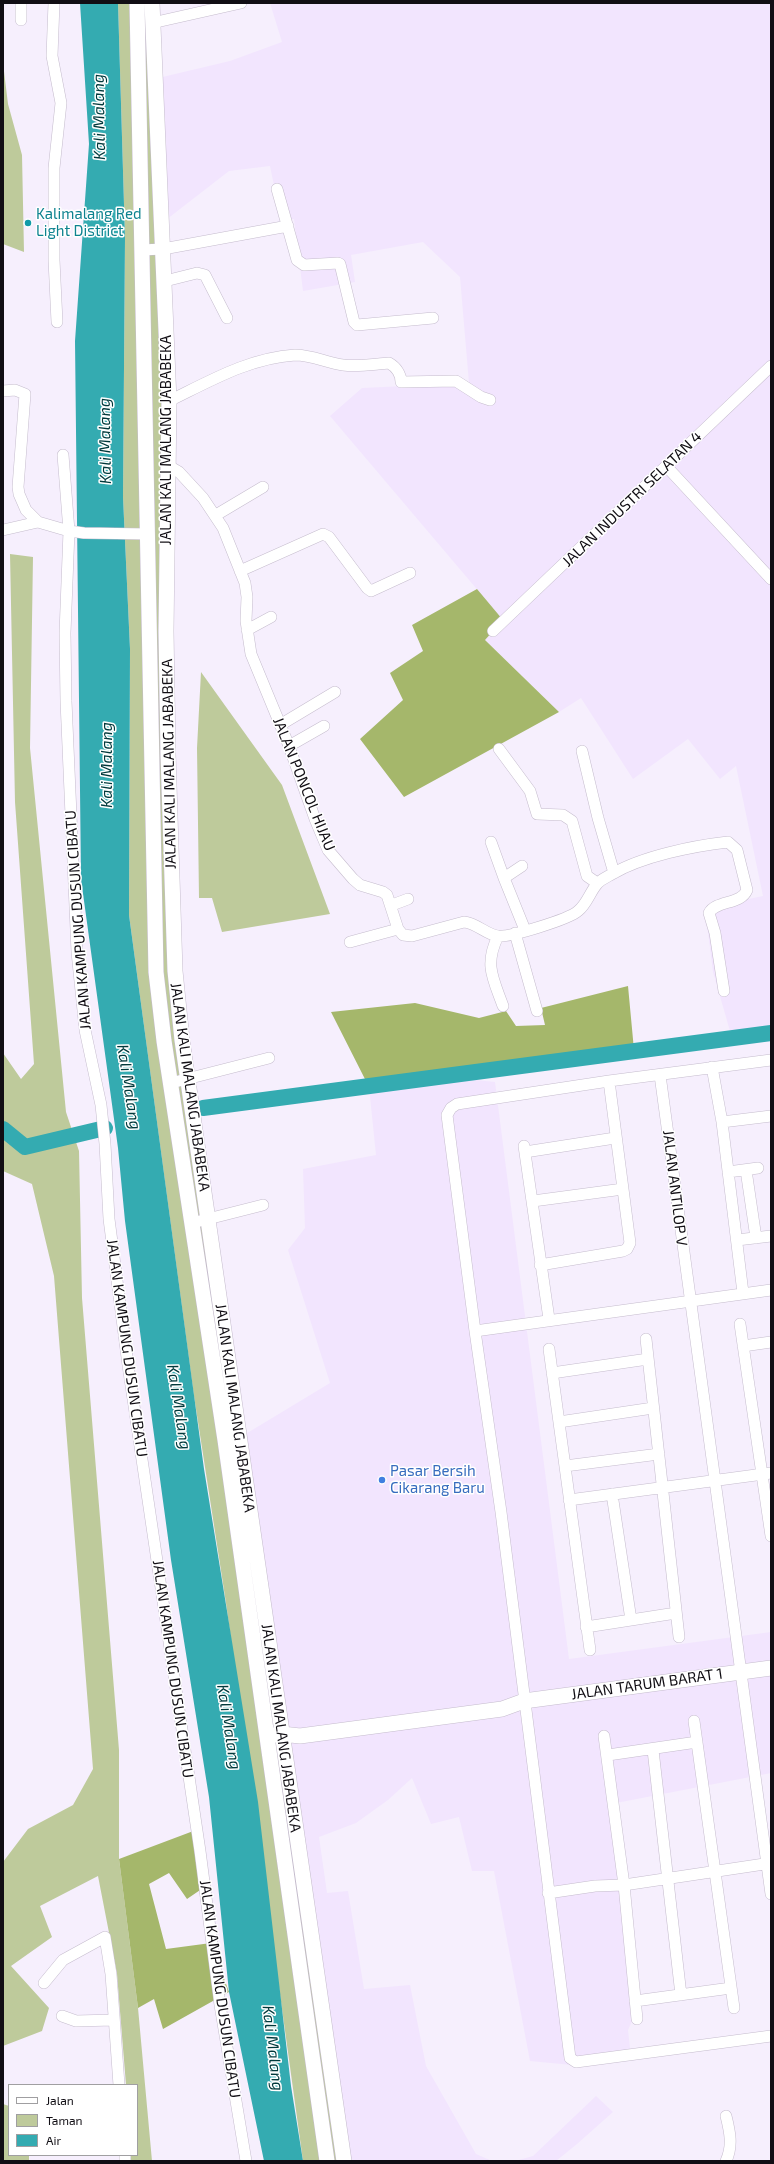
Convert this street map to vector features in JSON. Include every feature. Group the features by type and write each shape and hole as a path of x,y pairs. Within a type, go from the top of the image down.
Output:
{"main road":[{"name":"JALAN KALI MALANG JABABEKA","path":"136,3 142,250 142,533 151,755 156,972 171,1088 181,1145 327,2161"},
{"name":"JALAN KALI MALANG JABABEKA","path":"152,3 169,400 167,466 166,659 175,971 188,1083 344,2161"},
{"path":"151,755 168,754"},
{"name":"JALAN TARUM BARAT 1","path":"266,1736 282,1734 298,1726 500,1699 524,1701 771,1668"}],"street":[{"path":"21,3 21,20"},
{"path":"54,3 52,56 61,103 54,182 57,322"},
{"path":"152,23 218,6 241,3"},
{"path":"278,189 297,260 301,265 338,263 341,266 356,325 433,318"},
{"path":"142,250 163,249 288,226"},
{"path":"164,281 197,274 205,275 227,318"},
{"path":"169,400 255,361 296,355 310,356 344,365 361,366 390,363 396,368 401,378 401,382 456,381 481,397 490,400"},
{"name":"JALAN INDUSTRI SELATAN 4","path":"493,632 771,366"},
{"path":"3,390 15,390 25,394 18,487 23,505 38,522"},
{"name":"JALAN KAMPUNG DUSUN CIBATU","path":"63,455 69,531 65,632 66,701 77,952 85,1030 101,1105 106,1144 109,1219 128,1365 200,1851 220,2005 246,2161"},
{"name":"JALAN PONCOL HIJAU","path":"167,466 179,472 216,515 223,528 240,571 247,596 247,630 251,654 289,746 315,819 328,850 338,864 360,885 383,892 392,905 398,930"},
{"path":"666,467 771,579"},
{"path":"216,515 263,487"},
{"path":"3,530 38,522 69,531 84,533 142,533"},
{"path":"240,571 323,534 330,536 367,588 371,590 410,573"},
{"path":"247,630 271,617"},
{"path":"280,725 335,692"},
{"path":"289,746 324,726"},
{"path":"499,749 530,791 537,814 563,815 572,821 587,876 598,882"},
{"path":"582,751 598,818 614,873"},
{"path":"491,842 504,878 520,932 537,1011"},
{"path":"350,942 398,930 403,934 412,936 464,922 470,923 498,936 520,932 566,918 577,912 582,907 598,882 614,873 662,855 713,844 731,843 737,850 747,890 741,897 710,910 709,913 715,933 724,991"},
{"path":"504,878 522,866"},
{"path":"392,905 408,899"},
{"path":"498,936 491,950 490,961 491,971 503,1006"},
{"path":"171,1088 269,1058"},
{"path":"771,1060 609,1081 457,1104 449,1111 447,1115 475,1331 501,1512 568,2051 573,2060 576,2062 771,2036"},
{"path":"712,1067 722,1122 743,1293"},
{"name":"JALAN ANTILOP V","path":"660,1075 689,1301 769,1863 771,1894"},
{"path":"540,1265 627,1249 630,1243 615,1138 609,1081"},
{"path":"722,1122 771,1116"},
{"path":"549,1319 540,1265 533,1201 525,1149 615,1138"},
{"path":"728,1172 758,1168"},
{"path":"746,1170 756,1238"},
{"path":"533,1201 623,1190"},
{"path":"192,1223 263,1205"},
{"path":"737,1240 771,1236"},
{"path":"475,1331 549,1319 771,1290"},
{"path":"740,1324 767,1473 771,1536"},
{"path":"646,1339 679,1637"},
{"path":"743,1346 771,1342"},
{"path":"548,1349 590,1650"},
{"path":"552,1373 648,1359"},
{"path":"559,1422 653,1408"},
{"path":"565,1466 658,1454"},
{"path":"569,1500 767,1473"},
{"path":"612,1494 631,1620"},
{"path":"586,1627 676,1613"},
{"path":"694,1721 734,2008"},
{"path":"604,1736 608,1755 624,1885 637,2019"},
{"path":"608,1755 653,1750 697,1742"},
{"path":"653,1750 669,1877 681,1995"},
{"path":"548,1893 595,1886 624,1885 769,1863"},
{"path":"44,1983 62,1960 106,1937 111,1974 113,2020 119,2084"},
{"path":"635,2001 731,1988"},
{"path":"62,2016 76,2021 113,2020"},
{"path":"726,2116 731,2135 730,2150 726,2161"}],"shaded area":[{"path":"270,3 771,3 771,1033 732,1038 713,972 705,908 763,896 736,766 720,779 688,739 633,779 581,698 559,712 485,640 503,620 330,416 362,388 469,383 460,277 423,242 351,255 355,282 303,291 294,219 281,220 270,166 229,171 162,223 154,79 230,61 282,42"},
{"path":"447,1077 495,1082 569,1659 771,1632 771,1773 611,1804 632,2021 628,2030 630,2048 626,2059 572,2065 530,2061 494,1871 472,1871 459,1817 431,1824 412,1778 388,1800 356,1823 319,1837 327,1893 348,1891 364,1989 410,1985 426,2066 476,2154 492,2161 344,2161 239,1438 330,1383 288,1250 305,1228 303,1169 376,1155 369,1087"},
{"path":"596,2096 613,2112 556,2161 515,2161 533,2156"}],"green space":[{"path":"118,3 152,3 175,971 344,2161 303,2161 226,1603 194,1396 129,915 130,649 123,497 125,238"},
{"path":"3,63 8,104 22,155 24,252 3,244"},
{"path":"10,554 33,557 30,748 66,1112 79,1151 82,1298 119,1750 119,1859 138,2008 152,2161 131,2161 131,2156 138,2156 138,2084 126,2084 117,1974 98,1876 40,1906 52,1937 11,1966 49,2008 42,2031 3,2046 3,1862 28,1829 73,1805 93,1769 54,1276 32,1184 3,1171 3,1053 21,1079 34,1064 15,802"},
{"path":"477,589 503,620 485,640 559,712 404,797 360,739 403,700 390,673 423,651 412,625"},
{"path":"201,672 282,785 330,914 222,932 212,898 199,898 197,748"},
{"path":"628,986 634,1050 369,1087 331,1012 415,1003 479,1018 506,1011 516,1026 545,1025 541,1008"},
{"path":"196,1830 206,1886 187,1899 169,1873 149,1884 166,1949 211,1943 229,1992 163,2029 154,1999 138,2008 119,1859"},
{"path":"3,2104 8,2106 8,2156 29,2156 29,2161 3,2161"}],"water":[{"name":"Kali Malang","path":"80,3 118,3 125,238 123,497 130,649 129,915 204,1469 258,1802 291,2086 303,2161 264,2161 229,1992 209,1797 171,1560 125,1221 118,1148 81,879 75,341 89,144"}],"waterway":[{"path":"203,1108 771,1033"},
{"path":"3,1129 25,1147 105,1128"}],"place":[{"name":"Kalimalang Red Light District","path":"28,223"},
{"name":"Pasar Bersih Cikarang Baru","path":"382,1480"}]}
